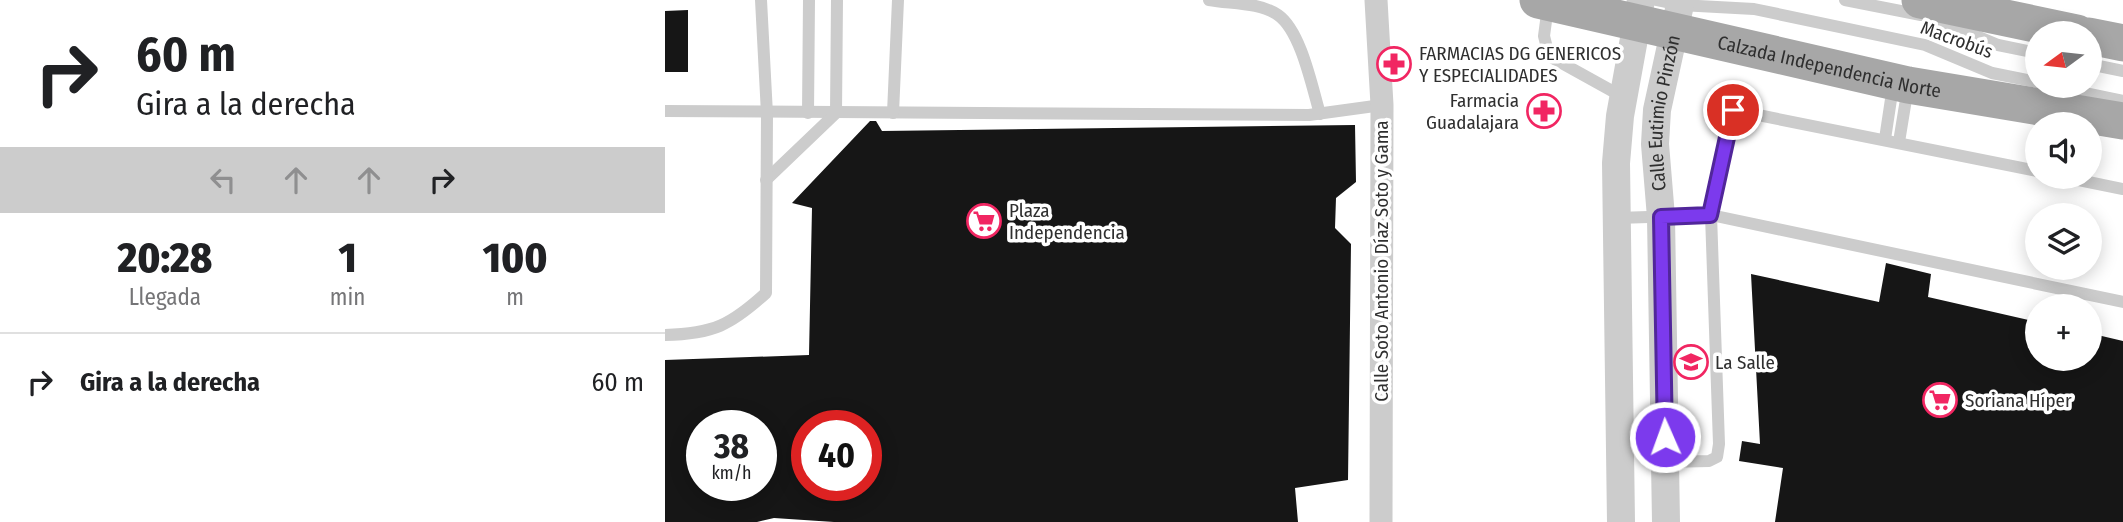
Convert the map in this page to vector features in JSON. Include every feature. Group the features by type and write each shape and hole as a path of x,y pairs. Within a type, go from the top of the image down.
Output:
{"main road":[{"path":"1920,0 2025,22"},
{"name":"Calzada Independencia Norte","path":"1543,1 1662,9 1901,83 2123,121"},
{"path":"2102,39 2123,43"}],"street":[{"name":"Calle Soto Antonio Díaz Soto y Gama","path":"1376,0 1382,105 1381,522"},
{"name":"Calle Eutimio Pinzón","path":"1621,522 1616,163 1623,97 1662,9"},
{"name":"Calle Eutimio Pinzón","path":"1662,9 1655,144 1661,217 1666,522"},
{"path":"1618,310 1661,309"}],"lane":[{"path":"665,335 700,334 739,317 766,293 767,114 761,0"},
{"path":"808,113 809,0"},
{"path":"766,180 837,113 837,0"},
{"path":"893,113 898,0"},
{"path":"1209,0 1253,5 1279,15 1299,44 1320,114"},
{"name":"Macrobús","path":"1845,0 1932,17 1998,45 2025,51"},
{"path":"1543,1 1544,36 1549,56 1623,97"},
{"name":"Macrobús","path":"1662,9 1753,9 1926,45 1992,73 2025,80"},
{"path":"2102,67 2123,71"},
{"path":"1885,139 1901,83"},
{"path":"1899,142 1901,83"},
{"path":"2102,97 2123,101"},
{"path":"665,111 767,114 1320,114 1382,105"},
{"path":"1665,462 1709,461 1717,457 1719,444 1710,215 1733,110 2025,168"},
{"path":"2102,185 2123,189"},
{"path":"1616,218 1710,215 2123,302"}],"building":[{"path":"688,10 688,72 665,72 665,11"},
{"path":"870,121 876,121 882,131 1355,125 1356,182 1336,198 1335,228 1351,244 1348,480 1295,488 1298,522 834,522 774,518 757,522 665,522 665,360 809,355 812,208 792,203"},
{"name":"Soriana Híper","path":"1886,263 1931,274 1928,297 2025,319 2025,371 2102,371 2102,336 2123,341 2123,522 1775,522 1783,468 1739,461 1742,441 1760,444 1751,274 1879,302"}],"place":[{"name":"FARMACIAS DG GENERICOS Y ESPECIALIDADES","path":"1394,64"},
{"name":"Farmacia Guadalajara","path":"1544,111"},
{"name":"Plaza Independencia","path":"984,221"},
{"name":"La Salle","path":"1691,362"},
{"name":"Soriana Híper","path":"1940,400"}],"route":[{"path":"1665,437 1661,217 1710,215 1729,116 1733,110"}]}
